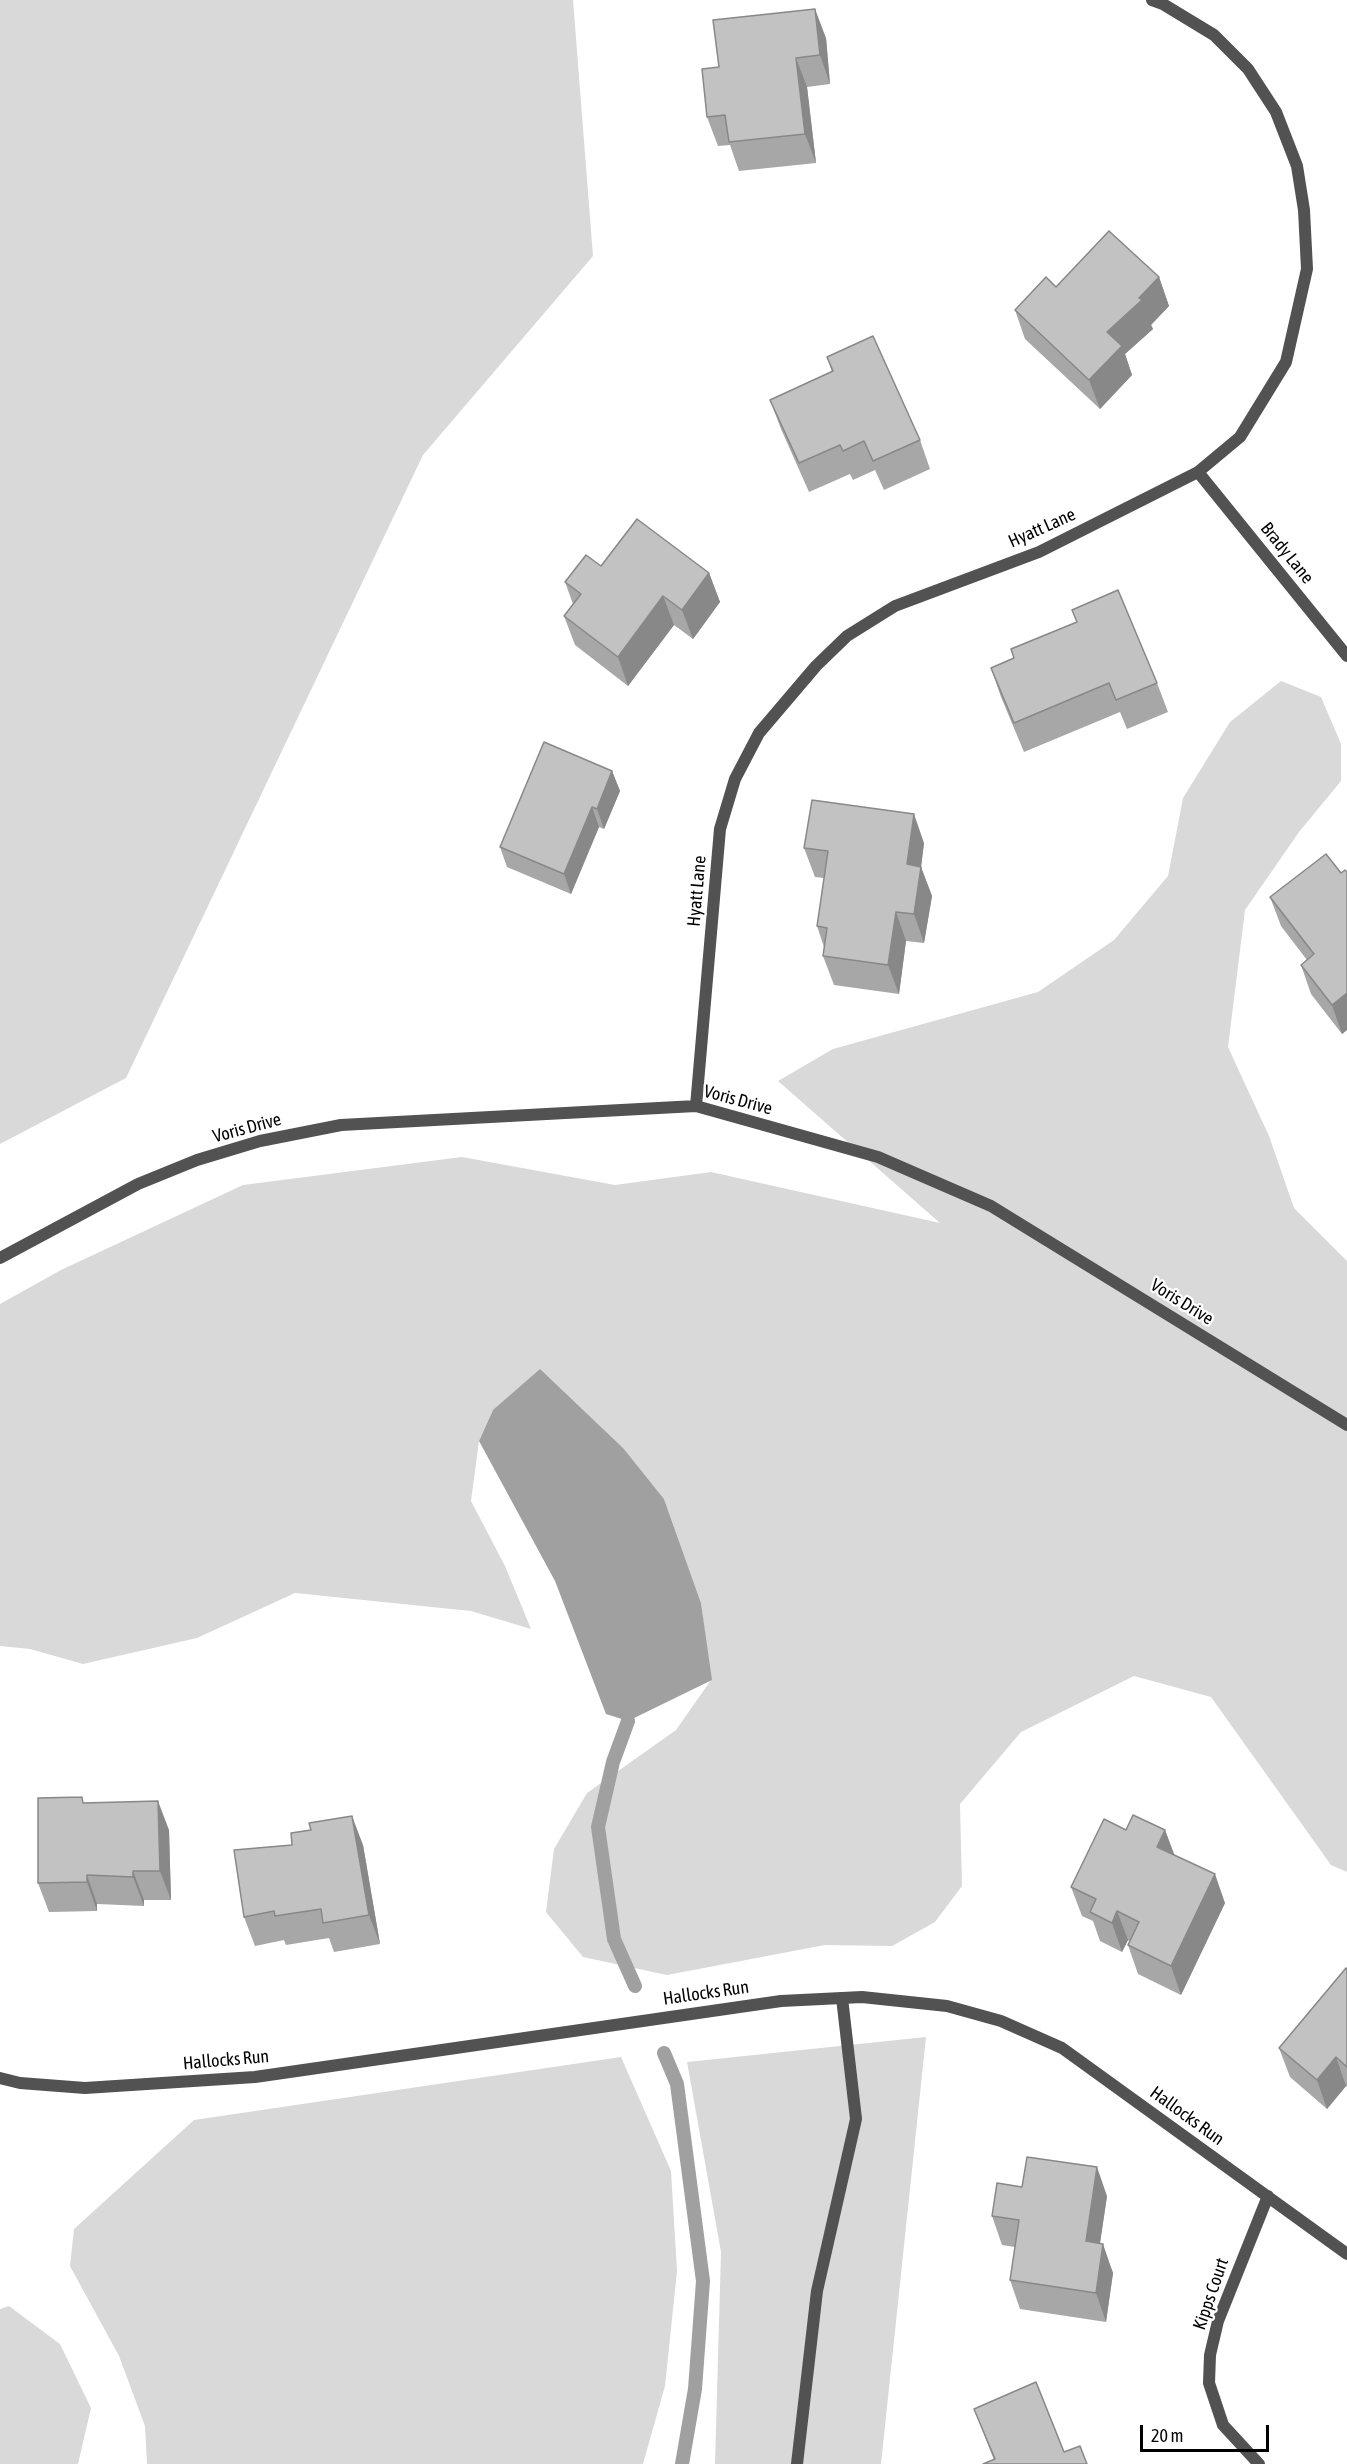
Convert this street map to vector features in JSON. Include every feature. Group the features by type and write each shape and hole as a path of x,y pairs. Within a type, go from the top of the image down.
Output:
{"street":[{"name":"Hyatt Lane","path":"696,1106 720,829 735,779 759,733 816,666 847,636 895,606 1039,552 1198,472 1240,437 1286,362 1307,269 1304,210 1297,166 1276,112 1248,69 1214,35 1163,4 1152,0"},
{"name":"Brady Lane","path":"1198,472 1347,656"},
{"name":"Voris Drive","path":"0,1258 138,1184 197,1160 260,1141 341,1125 696,1106 878,1157 991,1206 1347,1425"},
{"name":"Hallocks Run","path":"0,2078 20,2083 85,2088 255,2077 781,2001 862,1997 947,2006 1001,2021 1062,2048 1347,2254"},
{"path":"797,2464 817,2291 856,2119 842,1998"},
{"name":"Kipps Court","path":"1259,2464 1223,2426 1209,2383 1210,2355 1218,2321 1268,2196"}],"shaded area":[{"path":"0,0 573,0 593,256 423,455 126,1078 0,1144"},
{"path":"1281,681 1321,697 1341,744 1341,781 1299,832 1245,910 1228,1047 1269,1136 1294,1208 1347,1261 1347,1872 1331,1865 1211,1697 1134,1676 1021,1732 960,1804 962,1886 935,1922 892,1946 825,1945 667,1975 583,1957 546,1912 554,1849 587,1793 676,1730 711,1680 701,1603 664,1499 624,1449 493,1410 479,1441 471,1501 505,1566 531,1629 471,1611 295,1593 197,1638 83,1664 30,1649 0,1646 0,1304 61,1270 243,1185 462,1157 615,1185 711,1172 940,1223 778,1081 833,1049 1038,992 1114,940 1168,876 1183,798 1230,722"},
{"path":"540,1369 624,1449 664,1499 701,1603 712,1680 628,1721 606,1714 555,1581 479,1441 493,1410"},
{"path":"926,2037 881,2464 715,2464 721,2252 687,2062"},
{"path":"621,2057 671,2171 677,2271 665,2386 643,2464 147,2464 145,2426 119,2356 70,2266 74,2229 194,2120"},
{"path":"9,2306 60,2344 91,2408 78,2464 0,2464 0,2309"}],"building":[{"path":"815,9 820,55 796,58 805,134 729,142 725,115 707,117 702,69 719,67 713,20"},
{"path":"1109,231 1159,277 1139,298 1142,300 1107,332 1122,346 1089,380 1015,310 1046,277 1056,287"},
{"path":"873,336 920,440 873,461 864,441 843,451 840,445 799,463 770,400 833,371 827,357"},
{"path":"637,519 709,573 682,610 663,596 618,657 564,616 581,594 565,582 586,555 601,566"},
{"path":"1118,590 1157,683 1116,700 1109,683 1014,723 991,668 1014,658 1011,649 1077,622 1072,610"},
{"path":"544,742 612,771 597,809 592,807 564,874 500,847"},
{"path":"812,800 914,814 907,864 921,867 914,914 896,912 888,965 823,956 827,928 817,926 828,851 804,848"},
{"path":"1326,854 1341,873 1345,870 1347,872 1347,993 1332,1005 1301,965 1314,954 1270,897"},
{"path":"82,1797 83,1803 158,1801 160,1871 133,1871 133,1877 87,1875 87,1882 38,1883 38,1798"},
{"path":"1133,1815 1165,1830 1157,1847 1215,1874 1171,1966 1128,1945 1139,1922 1117,1911 1112,1923 1090,1912 1096,1899 1071,1887 1104,1819 1126,1830"},
{"path":"352,1816 369,1915 323,1923 321,1909 275,1916 274,1911 244,1917 234,1850 292,1845 291,1833 311,1830 309,1823"},
{"path":"1346,1968 1347,2067 1336,2057 1317,2080 1279,2048"},
{"path":"1027,2157 1097,2167 1086,2241 1103,2244 1096,2293 1010,2280 1019,2220 992,2216 997,2183 1022,2187"},
{"path":"1036,2382 1064,2452 1080,2446 1087,2464 983,2464 995,2459 974,2409"}],"waterway":[{"path":"628,1721 613,1762 598,1827 614,1939 635,1986"},
{"path":"664,2053 677,2084 703,2281 695,2389 682,2464"}]}
